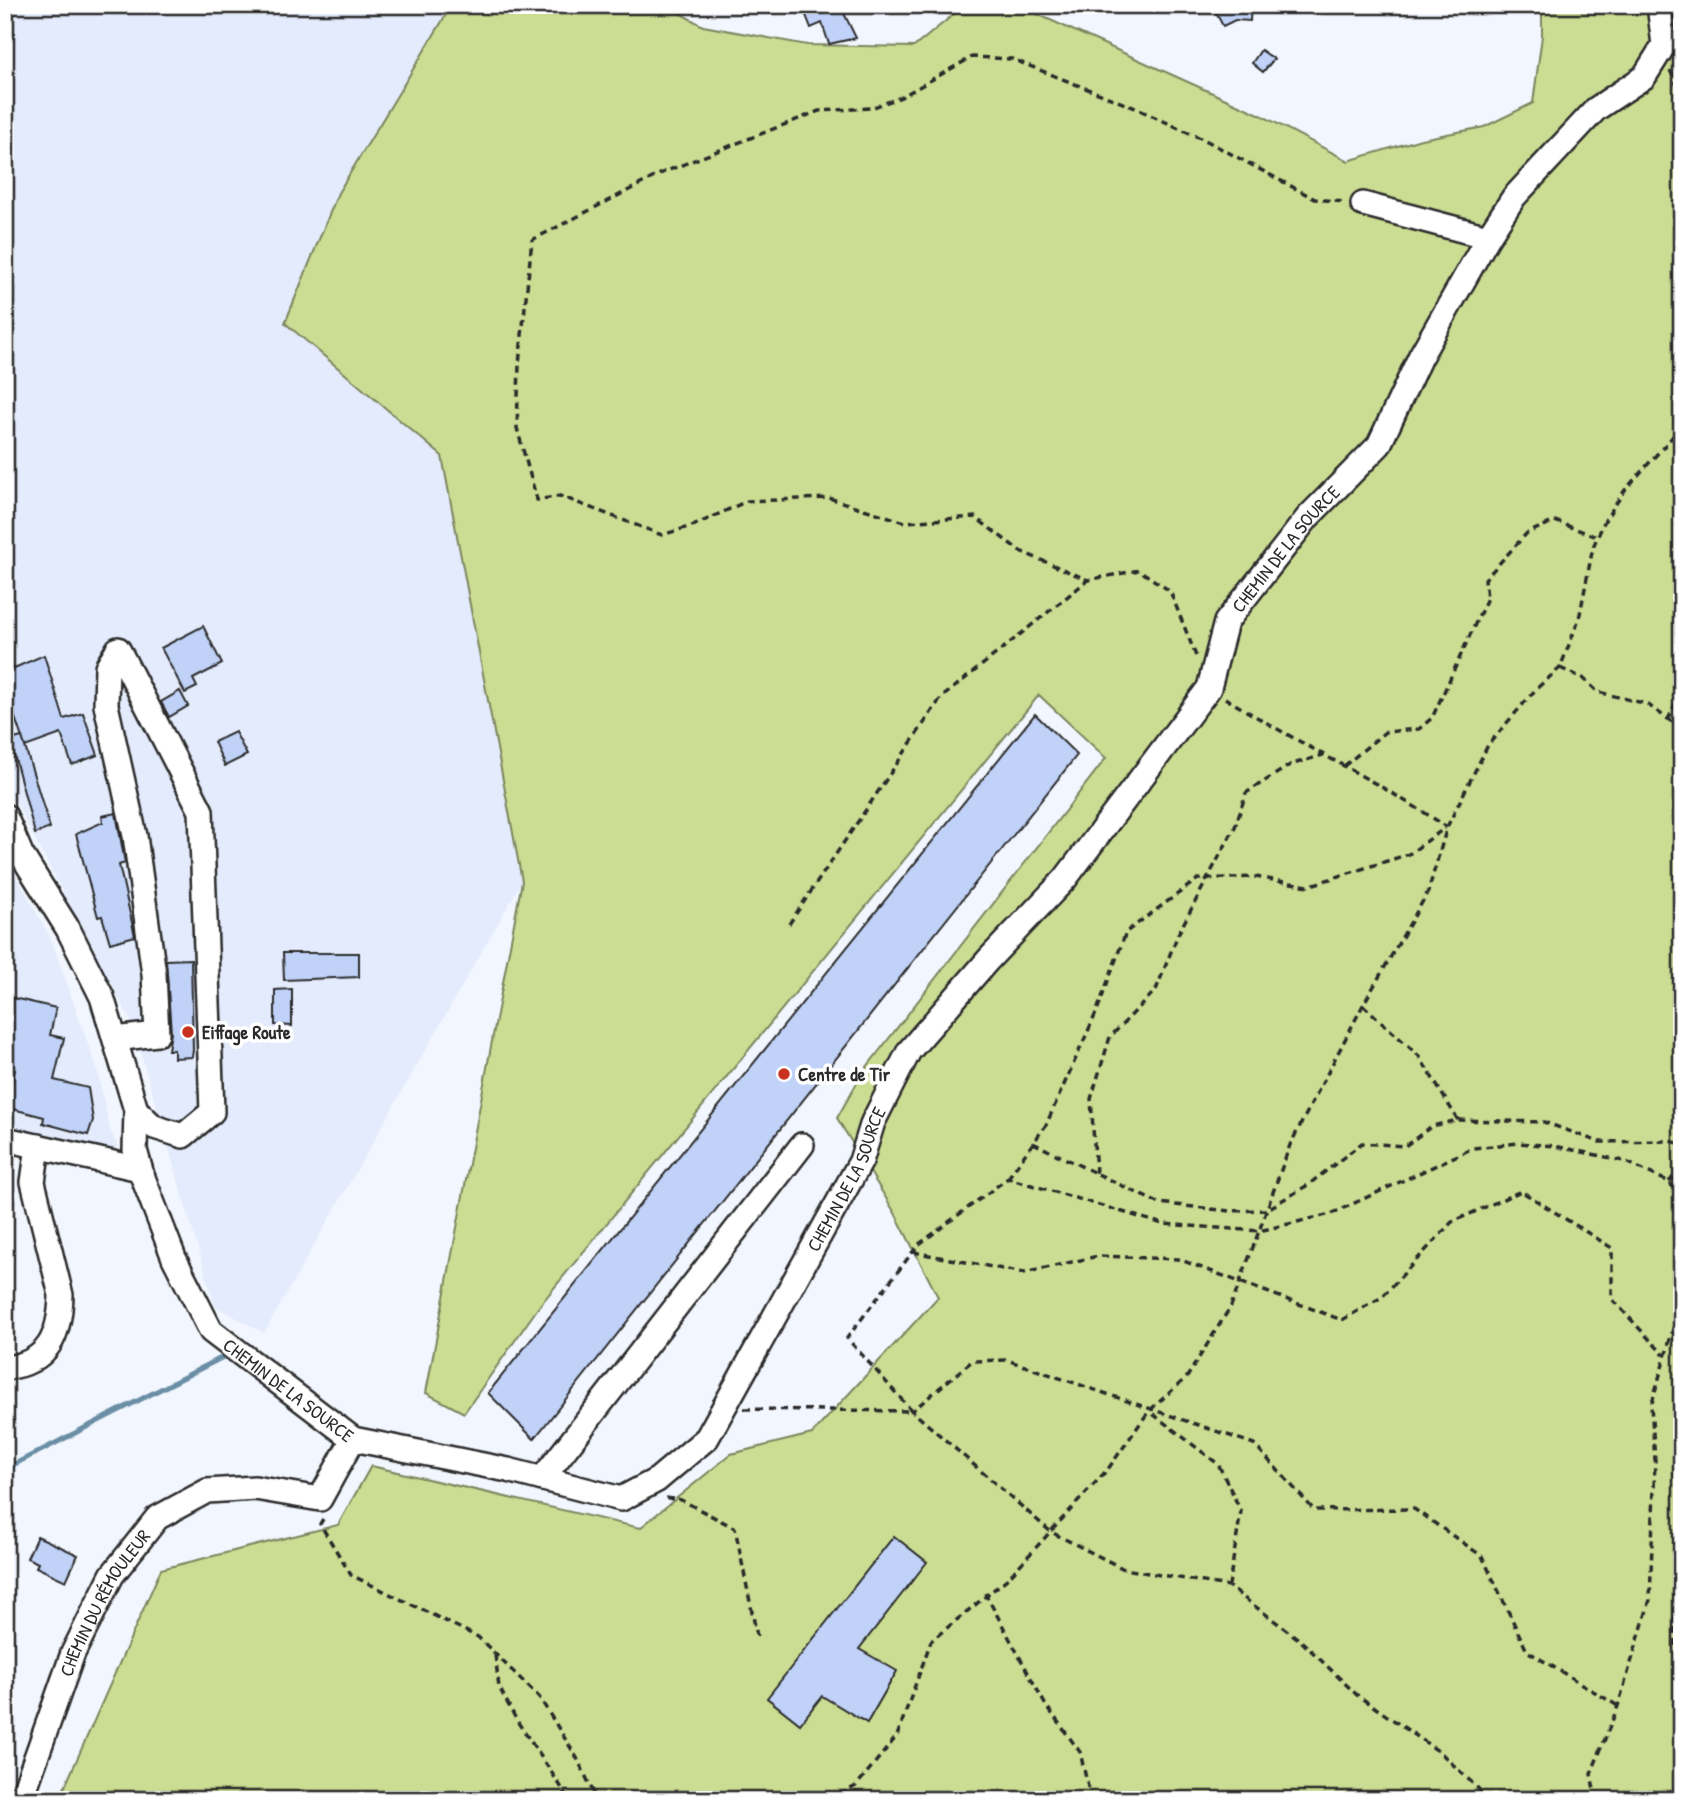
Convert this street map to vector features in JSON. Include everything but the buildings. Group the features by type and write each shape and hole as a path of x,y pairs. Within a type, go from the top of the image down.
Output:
{"street":[{"name":"CHEMIN DE LA SOURCE","path":"5,816 13,860 68,929 102,997 136,1110 135,1150 140,1169 174,1258 211,1331 354,1440 542,1479 621,1499 683,1462 707,1438 860,1161 873,1122 909,1051 988,960 1065,879 1209,688 1226,622 1308,517 1379,445 1420,357 1488,237 1514,197 1596,110 1644,77 1664,45 1659,5"},
{"path":"1363,204 1488,237"},
{"path":"115,1039 157,1034 154,974 135,836 106,705 107,667 118,649 201,811 212,1112 183,1136 154,1128 136,1110"},
{"path":"5,1139 140,1169"},
{"path":"542,1479 802,1145"},
{"path":"5,1368 21,1366 37,1359 53,1338 61,1313 61,1295 33,1182 38,1146"},
{"name":"CHEMIN DU RÉMOULEUR","path":"21,1800 73,1653 112,1575 157,1518 207,1491 255,1488 320,1499 354,1440"}],"path":[{"path":"1088,580 1020,551 975,517 905,523 829,498 747,501 695,525 663,535 560,496 537,500 517,428 519,363 532,240 664,172 819,111 871,108 901,97 972,57 1012,59 1133,107 1207,141 1315,199 1363,204"},
{"path":"829,1800 856,1786 897,1736 931,1641 1007,1578 1052,1532 1108,1469 1149,1411 1187,1377 1231,1306 1290,1145 1363,1005 1428,892 1447,827 1488,745 1536,689 1560,668 1580,619 1597,537 1625,490 1674,435 1682,415"},
{"path":"1344,766 1385,732 1419,729 1432,718 1487,598 1485,579 1527,533 1555,521 1597,537"},
{"path":"789,925 941,698 1088,580 1139,570 1170,591 1209,688 1323,755 1382,785 1447,827"},
{"path":"1560,668 1583,678 1598,692 1647,704 1679,727 1675,750 1682,757"},
{"path":"1668,720 1682,688"},
{"path":"1096,1173 1091,1099 1110,1037 1156,990 1178,934 1210,879 1235,827 1246,793 1290,765 1323,755"},
{"path":"1447,827 1409,854 1308,886 1256,877 1198,879 1126,932 1091,1023 1046,1125 1008,1178 918,1245 847,1338 912,1411 1052,1532 1124,1569 1228,1586 1300,1640 1357,1695 1441,1753 1490,1800"},
{"path":"1363,1005 1419,1056 1458,1120"},
{"path":"1033,1143 1158,1203 1230,1211 1266,1210 1308,1185 1362,1143 1405,1146 1432,1126 1458,1120 1544,1122 1599,1142 1670,1141 1682,1144"},
{"path":"1008,1178 1163,1224 1259,1231 1331,1214 1473,1148 1519,1143 1555,1146 1624,1161 1669,1182 1682,1198"},
{"path":"1669,1182 1682,1167"},
{"path":"913,1252 1024,1273 1098,1256 1178,1259 1342,1320 1382,1297 1452,1222 1521,1191 1612,1248 1612,1299 1664,1355"},
{"path":"1596,1800 1591,1774 1618,1706 1650,1600 1655,1460 1651,1406 1682,1298"},
{"path":"723,1409 912,1411 972,1361 1007,1360 1149,1411 1254,1444 1314,1510 1414,1509 1482,1556 1527,1651 1618,1706"},
{"path":"1149,1411 1218,1464 1241,1511 1228,1586"},
{"path":"632,1493 681,1500 736,1528 757,1636"},
{"path":"325,1512 320,1524 351,1575 478,1637 539,1697 577,1758 597,1800"},
{"path":"985,1594 1045,1704 1080,1752 1091,1800"},
{"path":"1671,1800 1682,1763 1674,1619 1682,1603"},
{"path":"495,1654 499,1687 517,1721 570,1800"}],"shaded area":[{"path":"5,5 452,5 338,193 285,323 442,456 522,881 264,1333 215,1306 132,1023 8,788 5,777"},
{"path":"5,855 51,939 97,1069 110,1130 119,1149 98,1152 5,1129"}],"green space":[{"path":"452,5 665,5 703,26 807,45 914,47 965,5 1017,5 1259,114 1348,161 1421,139 1484,127 1533,103 1542,36 1542,5 1682,5 1682,1800 59,1800 161,1569 338,1525 371,1466 640,1528 731,1454 812,1434 938,1297 895,1213 837,1118 863,1072 1106,758 1039,695 540,1305 464,1413 426,1393 522,881 442,456 285,323 338,193"}],"waterway":[{"path":"5,1469 225,1356"}],"place":[{"name":"Eiffage Route","path":"188,1032"},
{"name":"Centre de Tir","path":"784,1074"}]}
